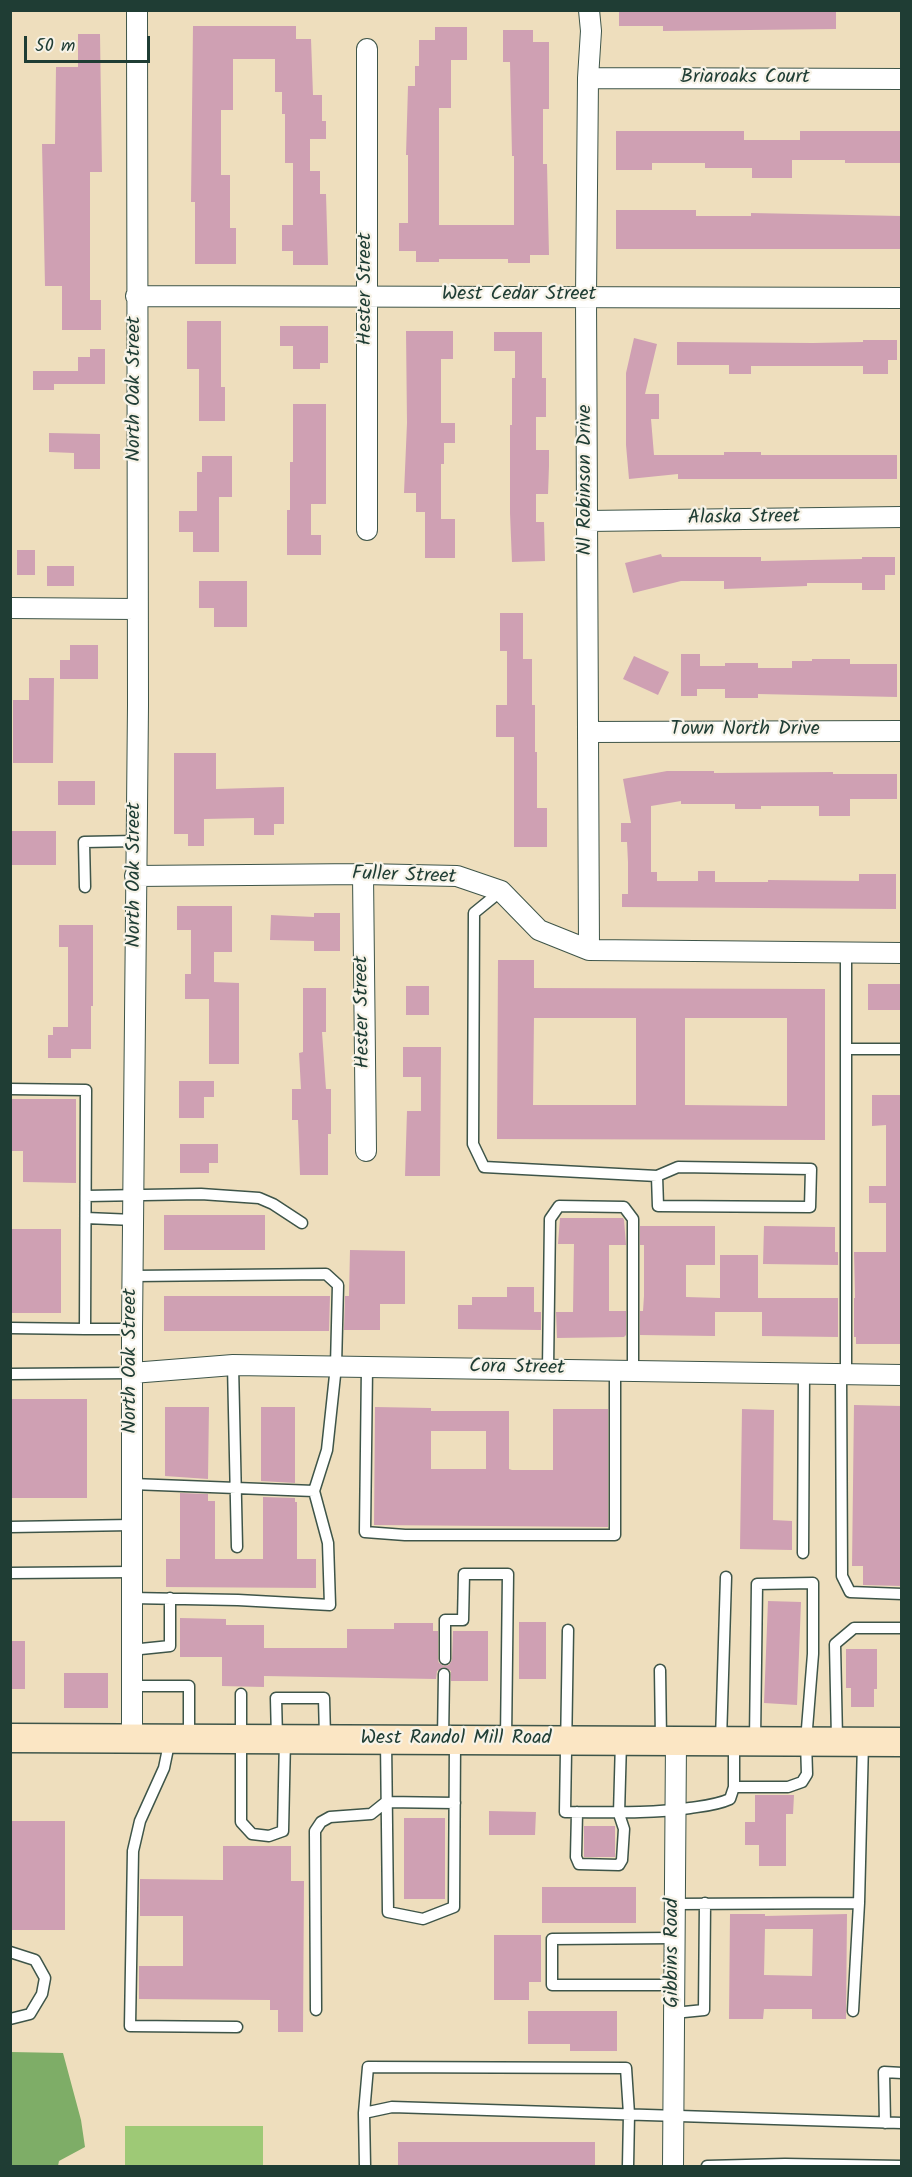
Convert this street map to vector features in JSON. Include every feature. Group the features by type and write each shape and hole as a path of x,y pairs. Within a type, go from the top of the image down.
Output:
{"main road":[{"name":"West Randol Mill Road","path":"10,1738 901,1742"}],"street":[{"name":"North Oak Street","path":"132,1738 137,10"},
{"name":"Nl Robinson Drive","path":"589,10 591,31 588,78 586,297 589,950"},
{"name":"Hester Street","path":"367,49 367,530"},
{"name":"Briaroaks Court","path":"588,78 902,80"},
{"name":"West Cedar Street","path":"136,296 902,298"},
{"name":"Alaska Street","path":"587,521 902,517"},
{"path":"10,608 136,609"},
{"name":"Town North Drive","path":"588,732 902,731"},
{"name":"Hester Street","path":"363,874 366,1151"},
{"name":"Fuller Street","path":"135,876 363,874 457,876 501,891 539,930 589,950 902,953"},
{"name":"Cora Street","path":"132,1373 233,1365 902,1375"},
{"name":"Gibbins Road","path":"668,1740 675,1810 673,2166"}],"lane":[{"path":"85,887 84,842 136,841"},
{"path":"501,891 474,914 473,1144 484,1167 657,1176 678,1167 811,1169 810,1207 658,1206 657,1176"},
{"path":"846,954 842,1576 850,1592 902,1594"},
{"path":"846,1049 902,1049"},
{"path":"10,1089 87,1090 85,1329"},
{"path":"86,1196 134,1197 201,1194 259,1198 273,1204 302,1223"},
{"path":"367,1367 365,1532 405,1535 615,1535 633,1219 624,1207 559,1206 550,1219 548,1369"},
{"path":"86,1218 134,1220"},
{"path":"131,1598 330,1605 328,1543 314,1491 327,1450 336,1366 338,1285 326,1274 133,1276"},
{"path":"10,1328 132,1329"},
{"path":"233,1365 237,1547"},
{"path":"10,1374 132,1373"},
{"path":"803,1552 804,1374"},
{"path":"132,1484 314,1491"},
{"path":"10,1527 132,1525"},
{"path":"10,1573 132,1572"},
{"path":"445,1659 445,1620 463,1620 464,1574 508,1575 506,1740"},
{"path":"726,1577 736,1740"},
{"path":"568,1630 568,1740 565,1812 619,1814 721,1804 730,1800 734,1786 736,1740 757,1584 813,1583 813,1654 806,1741 807,1774 802,1782 788,1786 734,1786"},
{"path":"131,1650 170,1646 170,1598"},
{"path":"853,2011 859,1903 850,1742 835,1644 854,1628 902,1628"},
{"path":"660,1670 668,1740"},
{"path":"386,1740 388,1912 423,1919 454,1907 455,1803 444,1674"},
{"path":"131,1686 189,1686 179,1739 140,1821 133,1851 130,2026 237,2027"},
{"path":"241,1694 241,1822 252,1834 269,1836 283,1831 281,1739 276,1698 324,1698 325,1739"},
{"path":"901,1742 902,1735"},
{"path":"577,1812 576,1857 579,1864 619,1865 622,1860 624,1829 619,1814 621,1740"},
{"path":"316,2010 315,1831 321,1822 330,1817 371,1814 386,1802 455,1803"},
{"path":"674,2013 704,2010 705,1903"},
{"path":"675,1904 859,1903"},
{"path":"674,1938 552,1939 552,1985 674,1985"},
{"path":"10,1952 34,1960 45,1978 42,1994 30,2014 10,2019"},
{"path":"365,2166 364,2113 368,2067 626,2068 629,2114 628,2166"},
{"path":"885,2122 884,2072 902,2073"},
{"path":"364,2113 393,2107 902,2123"},
{"path":"707,2166 785,2164 902,2166"}],"green space":[{"path":"11,2052 63,2053 81,2120 85,2147 59,2161 58,2166 11,2166"},
{"path":"125,2126 263,2126 263,2166 125,2166"}],"building":[{"path":"619,10 836,10 836,29 663,31 663,26 619,26"},
{"path":"193,26 296,26 296,39 311,39 313,95 322,95 322,121 326,121 326,139 310,139 310,171 320,171 320,194 326,194 328,265 293,265 293,251 282,251 282,225 293,225 293,163 285,163 285,114 282,114 282,92 275,92 275,59 233,59 233,110 221,110 221,175 230,175 230,228 236,228 236,264 195,264 195,202 191,202"},
{"path":"435,27 467,27 467,60 451,60 451,108 439,108 439,225 514,225 510,62 503,62 503,30 533,30 533,42 549,42 549,109 543,109 543,164 547,164 549,255 530,255 530,263 508,263 508,259 439,259 439,262 416,262 416,251 399,251 399,223 408,223 408,155 406,155 408,86 415,86 415,66 419,66 419,40 435,40"},
{"path":"78,34 100,34 102,172 90,172 90,300 101,300 101,330 62,330 62,286 45,286 42,144 55,144 56,67 78,67"},
{"path":"616,131 744,131 744,140 800,140 800,131 902,131 902,163 792,160 792,178 752,178 752,168 705,168 705,163 652,163 652,170 616,170"},
{"path":"616,210 696,210 696,216 751,216 751,213 902,216 902,249 616,249"},
{"path":"187,321 221,321 221,387 225,387 225,421 199,421 199,369 187,369"},
{"path":"280,326 328,326 328,363 320,363 320,369 293,369 293,346 280,346"},
{"path":"406,331 453,331 453,359 441,359 441,423 455,423 455,443 444,443 444,464 441,464 441,519 455,519 455,558 425,558 425,512 416,512 416,493 404,493 407,423"},
{"path":"494,332 542,332 542,378 546,378 546,417 536,417 536,450 549,450 549,466 548,494 536,494 536,522 544,522 545,561 512,562 510,425 512,425 512,378 515,378 515,351 494,351"},
{"path":"634,338 657,344 645,394 659,394 659,419 651,419 654,455 724,455 724,452 761,452 761,455 897,455 897,479 678,479 678,474 629,479 626,445 626,373"},
{"path":"863,340 897,340 897,360 888,360 888,374 863,374 863,366 751,366 751,374 729,374 729,365 677,365 677,342 813,343 863,342"},
{"path":"90,349 105,349 105,384 54,384 54,390 33,390 33,371 78,371 78,357 90,357"},
{"path":"293,404 326,404 326,504 311,504 311,535 321,535 321,555 287,555 290,462 293,462"},
{"path":"49,433 100,434 100,469 74,469 74,453 49,452"},
{"path":"202,456 232,456 232,497 219,497 219,552 193,552 193,532 179,532 179,511 197,511 197,472 202,472"},
{"path":"17,550 35,550 35,575 17,575"},
{"path":"661,554 662,557 761,557 761,561 895,557 895,575 885,575 885,590 862,590 862,583 807,583 807,586 724,589 724,581 681,581 633,593 625,563"},
{"path":"47,566 74,566 74,586 47,586"},
{"path":"199,581 247,581 247,627 214,627 214,608 199,608"},
{"path":"500,613 523,613 523,659 532,659 532,705 535,705 535,752 537,752 537,808 547,808 547,847 514,847 514,737 496,737 496,705 507,705 507,651 500,651"},
{"path":"70,645 98,645 98,679 60,679 60,660 70,660"},
{"path":"681,654 700,654 700,666 758,663 758,668 792,668 792,661 812,661 812,659 850,659 850,664 897,664 897,697 758,694 758,698 725,698 725,689 697,689 697,696 681,696"},
{"path":"634,656 669,672 658,695 623,679"},
{"path":"29,678 54,678 53,763 13,763 13,700 29,700"},
{"path":"174,753 216,753 216,789 284,787 284,824 274,824 274,835 254,835 254,818 204,819 204,846 188,846 188,834 174,834"},
{"path":"667,771 897,774 897,799 850,799 850,816 819,816 819,806 761,806 761,809 735,809 735,804 681,804 681,801 651,806 651,872 657,872 657,881 698,881 698,871 715,871 715,882 859,881 859,874 896,874 896,909 622,907 622,894 628,894 628,862 627,842 621,842 621,823 631,823 623,779"},
{"path":"58,781 95,781 95,805 58,805"},
{"path":"10,831 56,831 56,865 10,865"},
{"path":"177,906 232,906 232,952 214,952 214,982 239,983 239,1064 209,1064 209,999 185,999 185,974 191,974 191,930 177,930"},
{"path":"314,913 340,913 340,951 314,951 314,941 270,940 271,915 314,917"},
{"path":"59,925 93,925 91,1049 71,1049 71,1058 48,1058 48,1035 53,1035 53,1027 68,1027 68,947 59,947"},
{"path":"498,960 534,960 534,988 825,989 825,1140 497,1139","holes":["534,1018 636,1018 636,1105 533,1105","685,1018 787,1018 787,1106 685,1105"]},
{"path":"868,984 902,984 902,1010 868,1010"},
{"path":"406,986 429,986 429,1015 406,1015"},
{"path":"303,988 326,988 326,1032 322,1032 326,1089 331,1089 328,1175 300,1175 298,1120 292,1120 292,1089 301,1089 299,1053 303,1052"},
{"path":"403,1047 441,1047 440,1176 405,1176 407,1111 421,1111 421,1077 403,1077"},
{"path":"179,1081 214,1081 214,1097 204,1097 204,1118 179,1118"},
{"path":"872,1095 902,1095 902,1344 856,1344 856,1337 854,1337 854,1252 886,1252 886,1203 869,1203 869,1186 886,1186 886,1125 872,1126"},
{"path":"10,1099 76,1099 76,1183 23,1182 23,1151 10,1151"},
{"path":"180,1144 218,1144 218,1163 209,1163 209,1173 180,1173"},
{"path":"164,1215 265,1215 265,1250 164,1250"},
{"path":"560,1218 623,1218 626,1245 609,1245 609,1311 626,1311 626,1335 624,1337 557,1338 556,1312 573,1312 574,1244 558,1244"},
{"path":"640,1226 715,1226 715,1265 686,1265 686,1297 720,1298 720,1255 758,1255 758,1298 838,1298 838,1337 762,1336 762,1312 715,1312 715,1336 640,1335 640,1311 643,1311 644,1296 644,1245 640,1245"},
{"path":"764,1226 835,1227 835,1252 838,1252 838,1265 763,1264"},
{"path":"10,1229 61,1229 61,1313 10,1313"},
{"path":"350,1250 405,1251 405,1304 380,1304 380,1330 344,1330 345,1296 349,1296"},
{"path":"507,1287 534,1287 534,1312 541,1312 541,1330 458,1329 458,1305 472,1305 472,1297 507,1297"},
{"path":"164,1296 330,1296 329,1331 164,1331"},
{"path":"10,1399 87,1399 87,1498 10,1498"},
{"path":"854,1405 902,1406 902,1586 863,1585 863,1566 852,1566"},
{"path":"165,1407 209,1407 208,1479 165,1476"},
{"path":"261,1407 295,1407 295,1483 261,1481"},
{"path":"375,1407 431,1408 431,1411 509,1411 509,1469 512,1470 553,1470 553,1409 608,1409 608,1527 374,1525","holes":["431,1431 486,1431 486,1469 431,1469"]},
{"path":"742,1409 774,1410 773,1520 792,1521 792,1550 740,1549"},
{"path":"180,1493 208,1494 208,1501 215,1501 215,1559 263,1559 263,1497 295,1498 297,1502 297,1559 316,1559 316,1588 166,1587 166,1559 180,1559"},
{"path":"768,1601 801,1602 797,1705 764,1703"},
{"path":"180,1618 226,1619 226,1625 264,1625 264,1648 347,1648 347,1629 394,1629 394,1623 433,1623 433,1631 438,1631 438,1660 444,1666 449,1665 452,1660 453,1631 488,1631 488,1681 451,1681 451,1671 444,1667 437,1671 436,1679 264,1676 264,1687 222,1686 222,1657 180,1657"},
{"path":"519,1622 546,1622 546,1679 519,1679"},
{"path":"10,1641 25,1641 25,1689 10,1689"},
{"path":"846,1649 877,1649 877,1689 874,1689 874,1707 851,1707 851,1688 846,1688"},
{"path":"64,1673 108,1673 108,1708 64,1708"},
{"path":"755,1795 794,1795 793,1814 786,1814 786,1866 759,1866 759,1845 745,1845 745,1822 755,1822"},
{"path":"489,1811 536,1812 535,1835 489,1835"},
{"path":"404,1818 445,1818 445,1899 404,1899"},
{"path":"10,1821 65,1821 65,1930 10,1930"},
{"path":"584,1826 615,1826 615,1857 584,1857"},
{"path":"223,1846 291,1846 291,1881 304,1881 303,2032 278,2032 278,2010 270,2010 270,2000 139,1999 139,1966 183,1966 183,1916 140,1916 140,1879 223,1880"},
{"path":"542,1887 636,1887 636,1923 542,1923"},
{"path":"730,1914 765,1914 765,1916 847,1914 846,2019 812,2019 812,2009 764,2009 763,2019 729,2019","holes":["765,1929 813,1929 812,1976 764,1975"]},
{"path":"494,1935 541,1935 541,1982 529,1982 529,2000 494,2000"},
{"path":"528,2011 617,2011 617,2051 570,2051 570,2044 528,2044"},
{"path":"398,2142 595,2142 595,2166 398,2166"}]}
